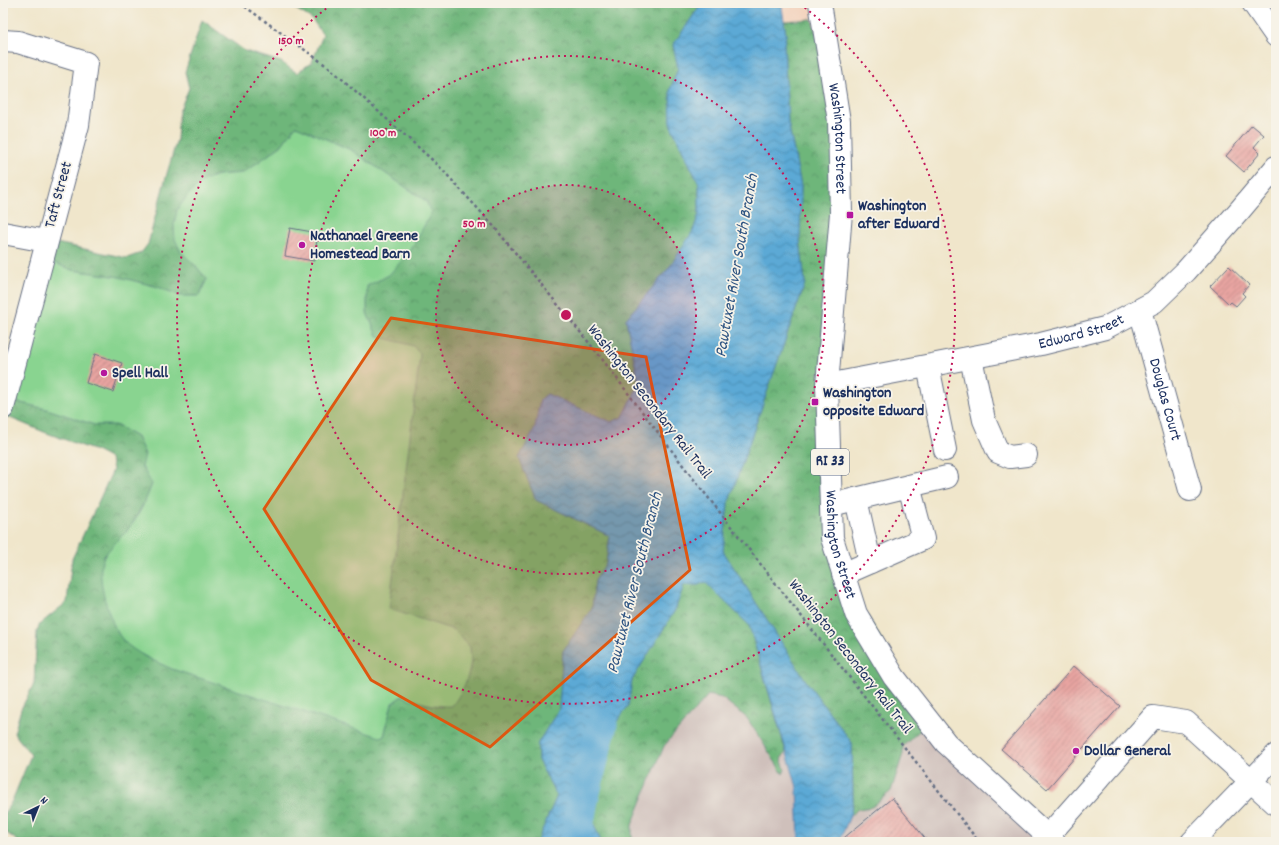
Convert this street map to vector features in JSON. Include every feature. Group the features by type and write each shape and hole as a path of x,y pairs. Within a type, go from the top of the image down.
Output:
{"street":[{"name":"Washington Street","path":"820,3 839,121 841,213 827,385 832,538 856,614 894,677 946,743 1051,839"},
{"path":"1253,3 1276,36"},
{"name":"Taft Street","path":"3,40 18,42 86,63 78,125 46,241 3,408"},
{"name":"Edward Street","path":"827,385 1041,344 1105,328 1154,302 1186,271 1276,167"},
{"path":"3,233 46,241"},
{"name":"Douglas Court","path":"1140,310 1190,490"},
{"path":"971,358 984,420 998,452 1010,457 1026,455"},
{"path":"928,366 945,450"},
{"path":"831,505 947,477"},
{"path":"843,574 922,539 909,486"},
{"path":"856,499 870,562"},
{"path":"1051,839 1153,717 1186,722 1276,804"},
{"path":"1192,842 1276,756"}],"path":[{"name":"Washington Secondary Rail Trail","path":"240,3 330,69 438,165 491,223 599,355 685,468 979,842"}],"highlighted area":[{"path":"391,318 646,357 690,570 490,747 371,680 264,509"}],"shaded area":[{"path":"781,3 816,3 812,19 784,21"},
{"path":"707,695 722,698 747,718 782,773 785,769 781,759 786,752 797,787 799,842 632,842 632,825 664,746"},
{"path":"929,722 1054,842 839,842 850,816 858,809 872,807 903,754 903,746"}],"green space":[{"path":"286,3 702,3 673,45 678,68 670,90 671,126 699,184 699,214 693,231 669,269 626,319 639,384 623,417 611,422 547,394 540,400 535,428 519,458 536,500 610,536 606,563 595,581 592,608 563,651 559,709 538,743 538,760 557,796 537,842 19,842 7,833 3,832 3,815 12,801 31,755 14,733 21,709 34,684 37,631 40,624 67,602 72,559 113,470 111,459 96,451 3,415 4,399 47,409 95,425 116,425 137,437 145,454 142,467 152,484 147,497 130,528 103,557 123,641 144,656 172,669 384,736 392,703 402,696 441,707 465,683 471,666 470,647 454,630 389,609 420,354 413,346 377,336 367,313 367,286 389,275 426,201 351,150 296,126 281,146 243,173 218,175 195,265 207,279 199,296 180,296 158,287 119,277 72,270 41,258 47,241 127,258 141,253 148,244 177,139 179,112 189,88 185,72 202,20 245,51 281,62 297,73 312,62 323,35 312,19"},
{"path":"812,19 837,101 828,382 843,574 929,722 903,746 903,754 891,791 872,807 858,809 850,816 853,800 852,743 806,681 723,551 728,504 805,283 800,240 801,186 788,122 784,44 786,35 784,21"},
{"path":"296,126 351,150 426,201 431,213 411,250 389,275 367,286 367,313 377,336 413,346 420,354 389,609 454,630 470,647 471,661 466,682 452,706 433,705 402,696 392,703 384,736 380,737 172,669 146,657 128,645 118,633 109,612 102,587 101,565 109,550 139,514 152,484 142,467 145,454 137,437 116,425 95,425 47,409 4,399 41,258 72,270 119,277 158,287 180,296 199,296 207,279 181,252 175,239 174,225 177,210 188,195 204,180 218,175 243,173 281,146"},
{"path":"705,582 749,625 786,752 781,759 785,769 783,774 747,718 722,698 708,695 664,746 632,825 632,842 601,842 588,810 584,787 589,771 605,738 628,706 632,680 675,610 684,584 698,585"}],"water":[{"path":"702,3 781,3 782,7 786,35 784,44 788,122 801,186 800,240 805,283 728,504 723,551 806,681 852,743 853,800 850,816 839,842 799,842 797,787 749,625 705,582 698,585 684,585 675,610 632,680 628,706 605,738 589,771 584,787 588,810 601,842 537,842 557,796 538,760 538,743 559,709 563,651 592,608 595,581 606,563 610,536 536,500 519,458 535,428 540,400 547,394 611,422 623,417 639,384 626,319 669,268 693,231 699,214 699,184 671,126 670,90 678,68 673,45"}],"building":[{"path":"1252,125 1264,135 1254,147 1260,153 1244,172 1226,156"},
{"name":"Nathanael Greene Homestead Barn","path":"290,228 318,233 314,261 285,256"},
{"path":"1229,266 1249,285 1242,293 1245,296 1236,306 1231,302 1229,304 1210,286"},
{"name":"Spell Hall","path":"95,354 122,363 113,392 86,383"},
{"path":"1074,666 1120,706 1047,789 1001,749"},
{"path":"892,798 928,842 839,842"}],"waterway":[{"name":"Pawtuxet River South Branch","path":"575,842 583,800 602,724"}],"place":[{"name":"Washington after Edward","path":"850,215"},
{"name":"Nathanael Greene Homestead Barn","path":"302,245"},
{"name":"Spell Hall","path":"104,373"},
{"name":"Washington opposite Edward","path":"815,402"},
{"name":"Dollar General","path":"1076,751"}]}
